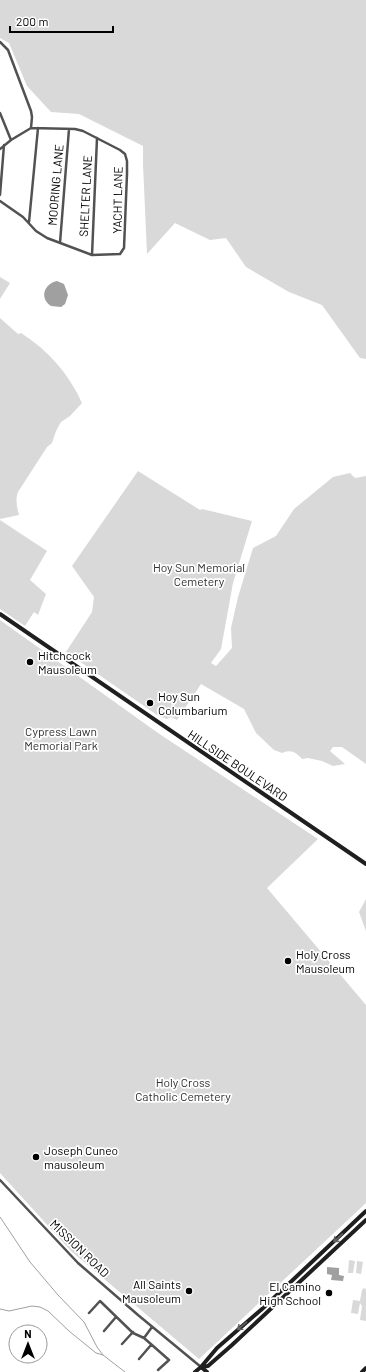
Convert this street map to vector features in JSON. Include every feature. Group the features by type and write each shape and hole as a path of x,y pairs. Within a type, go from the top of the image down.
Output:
{"main road":[{"name":"HILLSIDE BOULEVARD","path":"0,614 366,864"},
{"path":"195,1372 217,1348 262,1309 366,1211"},
{"path":"201,1367 208,1366 366,1220"},
{"name":"MISSION ROAD","path":"201,1367 207,1372"},
{"path":"362,1372 366,1368"}],"street":[{"path":"0,42 8,50 31,111 31,128"},
{"path":"0,113 11,140"},
{"path":"0,148 31,128 54,128 84,131 97,138"},
{"path":"29,223 38,128"},
{"name":"MOORING LANE","path":"60,243 69,129"},
{"name":"YACHT LANE","path":"92,254 120,254 125,243 127,157 120,150 97,138"},
{"name":"SHELTER LANE","path":"92,254 97,138"},
{"path":"0,195 4,145"},
{"path":"0,201 20,214 40,234 60,243 92,254"},
{"name":"MISSION ROAD","path":"0,1180 72,1256 152,1327 201,1367"},
{"path":"88,1313 100,1301 133,1332 144,1338 169,1360 158,1370"},
{"path":"104,1331 116,1317"},
{"path":"144,1338 152,1327"},
{"path":"122,1344 133,1332"},
{"path":"138,1359 151,1345"}],"green space":[{"path":"0,0 366,0 366,359 360,358 322,305 289,292 246,267 226,238 210,240 175,223 147,254 143,146 79,114 51,112 27,86 9,43 0,38"},
{"path":"0,277 10,283 0,299"},
{"path":"0,318 18,334 21,333 49,355 71,382 82,403 70,416 61,422 52,443 47,447 18,492 16,501 19,515 0,519"},
{"name":"Hoy Sun Memorial Cemetery","path":"138,471 200,510 202,509 252,521 233,583 221,649 211,663 216,666 232,648 231,628 238,597 253,548 276,536 294,509 333,477 350,473 355,478 366,476 366,764 342,747 333,747 330,751 345,764 333,766 322,761 308,758 302,759 293,752 288,751 282,753 274,750 256,733 244,709 201,684 177,720 171,717 167,719 157,715 66,652 92,612 94,597 72,566"},
{"path":"0,520 47,551 30,580 46,594 38,615 34,612 25,626 0,609"},
{"name":"Holy Cross Catholic Cemetery","path":"0,620 158,733 318,839 267,888 366,1005 366,1203 199,1359 71,1251 0,1173"},
{"path":"366,899 366,931 359,912"},
{"path":"349,1260 355,1261 353,1273 348,1273"},
{"path":"357,1261 363,1262 361,1274 356,1273"},
{"path":"364,1288 366,1289 366,1321 360,1320 362,1306 360,1303 358,1314 351,1313 353,1300 360,1301 362,1290"}],"shaded area":[{"path":"57,281 64,284 68,295 65,304 61,307 51,306 47,303 44,295 46,288"},
{"path":"327,1267 339,1268 339,1275 344,1276 343,1281 331,1280 332,1275 327,1274"}],"waterway":[{"path":"0,1217 30,1262 58,1295 84,1322 97,1347 103,1355"},
{"path":"0,1309 9,1311 32,1306 40,1307 48,1311 69,1331 96,1353 103,1355 125,1372"}],"place":[{"name":"Hitchcock Mausoleum","path":"30,662"},
{"name":"Hoy Sun Columbarium","path":"150,703"},
{"name":"Holy Cross Mausoleum","path":"288,961"},
{"name":"Joseph Cuneo mausoleum","path":"36,1157"},
{"name":"All Saints Mausoleum","path":"189,1291"},
{"name":"El Camino High School","path":"329,1293"}],"park label":[{"name":"Cypress Lawn Memorial Park","path":"61,738"}]}
